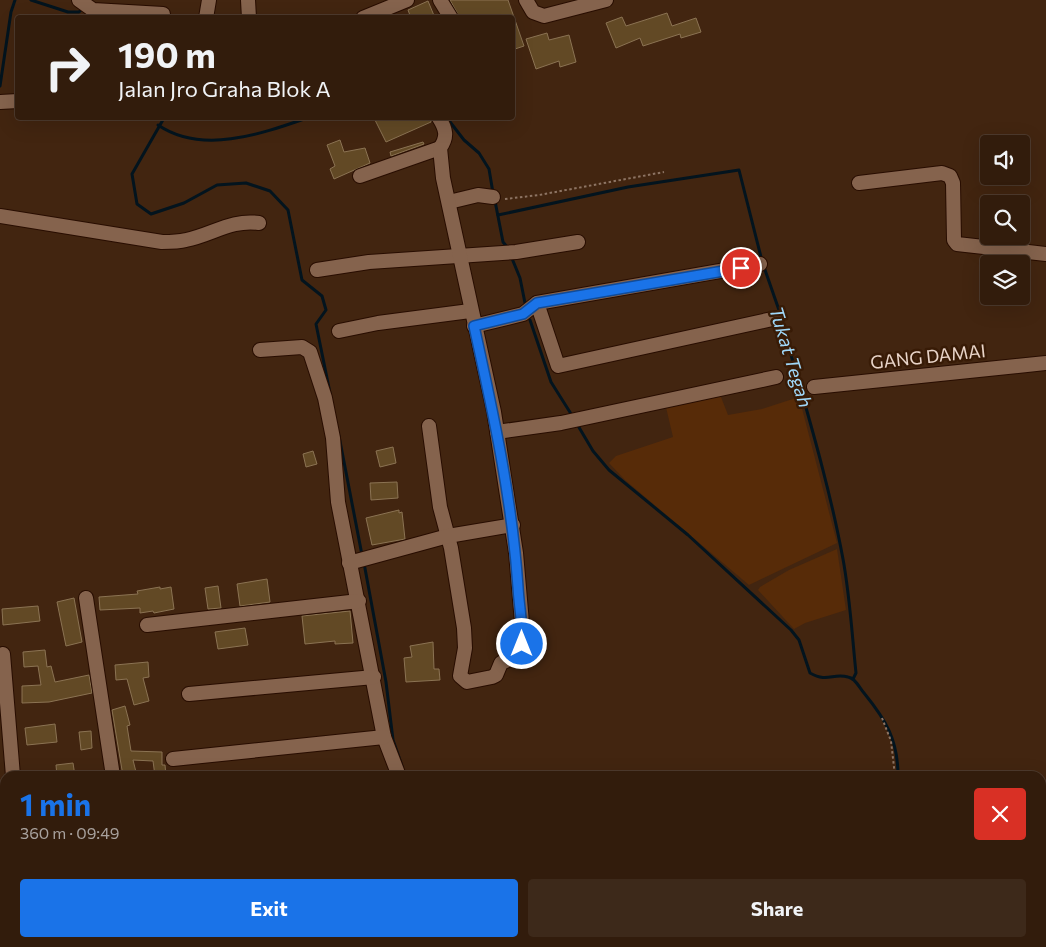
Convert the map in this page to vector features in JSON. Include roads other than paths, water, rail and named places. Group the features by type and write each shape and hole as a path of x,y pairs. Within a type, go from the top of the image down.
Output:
{"street":[{"path":"79,0 93,10 163,14"},
{"path":"206,15 209,0"},
{"path":"248,0 249,15"},
{"path":"377,10 407,0"},
{"path":"440,0 449,15"},
{"path":"526,0 533,12 544,16 606,0"},
{"path":"2,102 15,101"},
{"path":"360,176 440,148 446,133 440,120"},
{"path":"429,426 440,506 448,536 465,640 459,670 463,680 467,682 496,675 501,663 515,657 522,644 522,623 512,525 490,390 470,311 449,202 442,178 440,148"},
{"path":"859,183 942,172 950,176 953,183 954,240 957,244 1046,254"},
{"path":"449,202 478,195 500,198"},
{"path":"0,216 162,242 186,240 234,223 246,221 259,223"},
{"path":"317,270 369,262 516,252 578,242"},
{"path":"474,326 523,314 537,303 760,264"},
{"path":"537,303 558,366 777,318"},
{"path":"339,331 378,323 470,311"},
{"path":"260,350 302,347 310,352 325,398 333,438 338,502 352,562 384,737 396,771"},
{"name":"GANG DAMAI","path":"814,387 1046,364"},
{"path":"497,432 561,423 776,377"},
{"path":"352,562 448,536 512,525"},
{"path":"86,598 113,771"},
{"path":"147,625 359,601"},
{"path":"4,654 13,771"},
{"path":"189,694 374,677"},
{"path":"174,759 384,737"}],"waterway":[{"path":"0,86 11,12 15,0"},
{"path":"31,0 68,12 79,12 84,7"},
{"path":"163,120 132,174 137,204 151,214 184,203 217,185 246,183 270,191 288,210 302,280 322,296 326,310 316,324 330,393"},
{"path":"158,125 175,134 193,139 212,140 232,139 251,135 301,120"},
{"path":"449,120 464,140 479,153 489,169 493,193"},
{"name":"Tukat Tegah","path":"498,215 628,187 739,170 762,261"},
{"path":"495,201 503,242 508,248"},
{"path":"511,256 520,278 525,303"},
{"name":"Tukat Tegah","path":"764,267 780,313"},
{"name":"Tukat Tegah","path":"781,319 823,469 837,529 849,602 856,673 853,679"},
{"path":"530,320 551,382 573,417"},
{"path":"577,424 593,451 609,470 688,535 791,630 799,640 810,673 826,678 843,676 855,681 879,712 889,731 896,752 898,771"},
{"path":"339,436 362,555"},
{"path":"364,563 386,682 393,740 402,766"}]}
